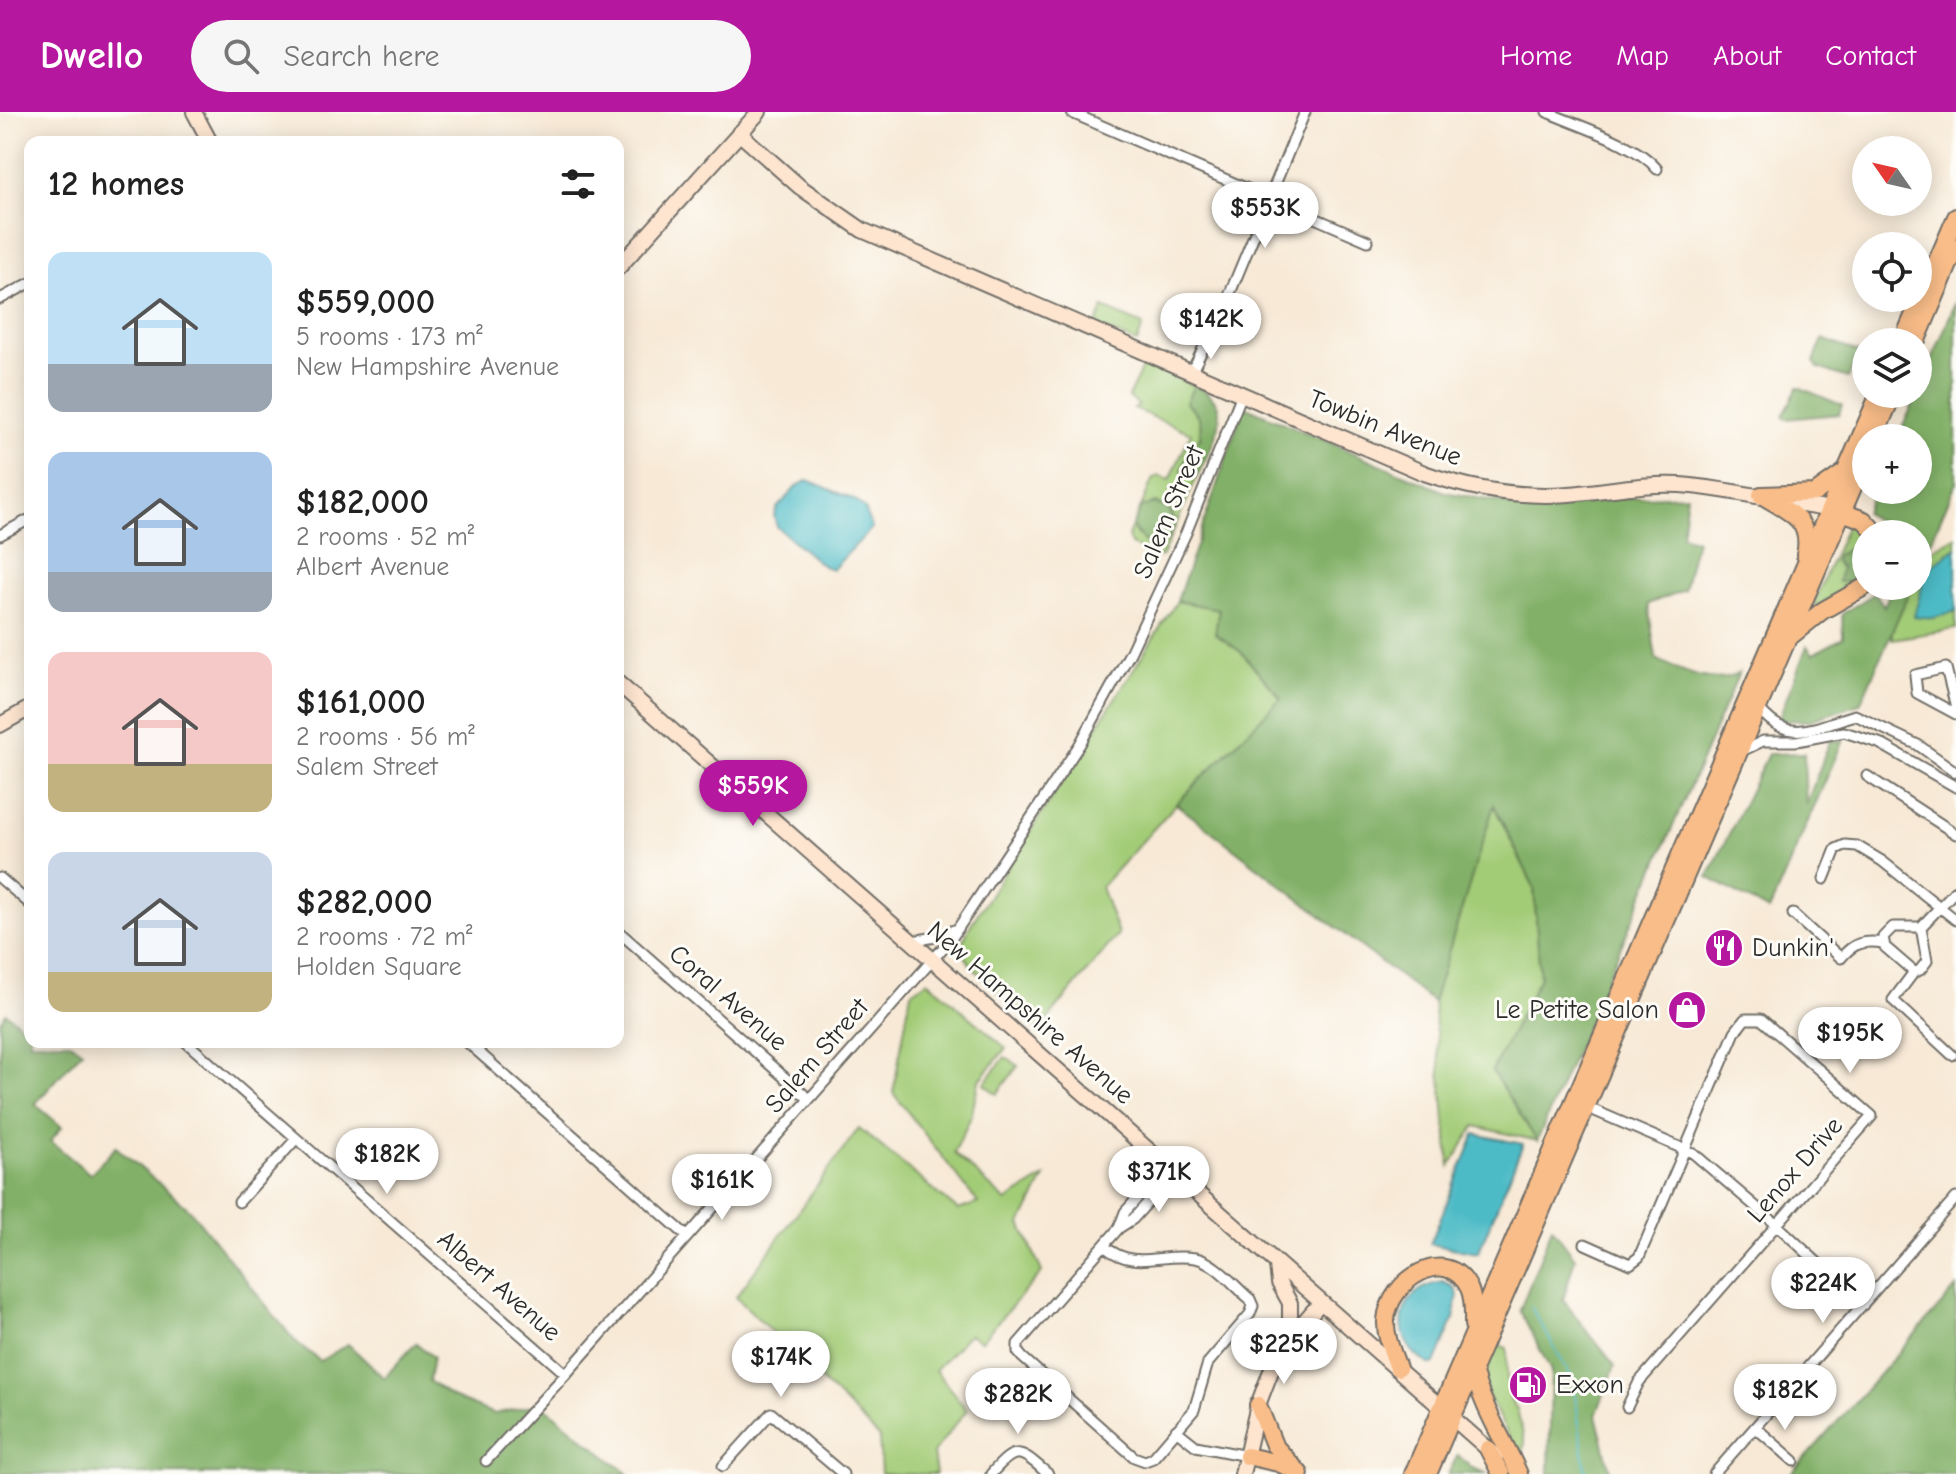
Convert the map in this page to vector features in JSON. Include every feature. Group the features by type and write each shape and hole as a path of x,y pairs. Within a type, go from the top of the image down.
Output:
{"highway":[{"path":"1908,328 1956,217"},
{"path":"1922,328 1956,248"},
{"path":"1407,1474 1420,1470 1447,1412 1473,1369 1787,640 1835,511 1846,471 1873,408"},
{"path":"1761,495 1815,493 1846,471"},
{"path":"1447,1412 1473,1334 1801,573 1852,481"},
{"path":"1761,495 1795,516 1805,528 1807,547 1801,573"},
{"path":"1835,511 1864,520"},
{"path":"1787,640 1811,618 1852,594"},
{"path":"1398,1368 1388,1340 1386,1318 1393,1297 1417,1273 1442,1269 1463,1280 1471,1294 1473,1334"},
{"path":"1473,1369 1484,1406 1504,1438 1518,1474"},
{"path":"1258,1405 1274,1445 1298,1473"},
{"path":"1488,1449 1501,1474"},
{"path":"1247,1456 1278,1463 1298,1473"}],"street":[{"path":"194,112 207,136"},
{"path":"624,261 759,112"},
{"path":"1191,373 1228,298 1305,112"},
{"path":"1547,112 1622,145 1657,169"},
{"path":"1072,113 1368,241"},
{"name":"Towbin Avenue","path":"739,133 800,187 862,230 1424,473 1478,488 1520,494 1679,485 1761,495 1835,511"},
{"path":"0,299 24,286"},
{"name":"Salem Street","path":"486,1461 951,939 954,930 1080,744 1130,653 1186,533 1242,394"},
{"path":"0,535 24,522"},
{"path":"1956,708 1946,668 1915,675 1917,693 1956,714"},
{"name":"New Hampshire Avenue","path":"624,688 1518,1474"},
{"path":"1739,752 1763,741 1797,741 1844,732 1879,743 1952,784 1956,771 1918,745 1855,715 1818,728 1789,731 1769,722 1758,707"},
{"path":"0,725 24,711"},
{"path":"1867,776 1956,834"},
{"path":"1824,879 1836,849 1845,845 1857,846 1956,920"},
{"path":"0,878 24,899"},
{"path":"1883,943 1887,931 1893,927 1921,927 1956,890"},
{"path":"1793,914 1841,958 1856,944 1867,941 1883,943 1914,972"},
{"path":"1921,927 1927,961 1914,972 1893,1000 1952,1055"},
{"path":"911,941 954,930"},
{"name":"Coral Avenue","path":"624,936 809,1099"},
{"name":"Lenox Drive","path":"1585,1244 1630,1264 1635,1262 1738,1024 1749,1018 1761,1019 1872,1116 1639,1382 1627,1407"},
{"name":"Albert Avenue","path":"193,1048 566,1374"},
{"path":"474,1048 687,1236"},
{"path":"1586,1107 1686,1150 1776,1224 1863,1305"},
{"path":"239,1202 296,1139"},
{"path":"1104,1246 1127,1260 1193,1258 1207,1262 1252,1304 1250,1314 1208,1363 1194,1410 1151,1460 1141,1461 1018,1352 1020,1340 1119,1228 1133,1219 1171,1168"},
{"path":"1714,1474 1956,1198"},
{"path":"1242,1474 1258,1405 1291,1312 1290,1303 1279,1283 1277,1265"},
{"path":"1276,1354 1321,1302"},
{"path":"723,1466 771,1413 843,1474"},
{"path":"1755,1427 1794,1461"},
{"path":"1176,1430 1196,1446 1247,1456"},
{"path":"991,1474 1006,1456 1018,1452 1048,1474"}],"green space":[{"path":"1956,301 1956,483 1932,539 1932,520 1876,520 1865,513 1869,504 1932,504 1932,424 1904,424 1911,408 1932,408 1932,360"},
{"path":"1103,308 1143,325 1137,343 1096,326"},
{"path":"1823,339 1852,350 1852,369 1848,378 1818,368 1814,362"},
{"path":"1144,364 1194,385 1186,403 1199,420 1200,436 1182,470 1197,477 1175,527 1172,512 1155,503 1141,507 1153,478 1159,476 1170,480 1191,433 1134,409 1139,405 1128,397"},
{"path":"1194,385 1208,393 1216,403 1219,414 1215,439 1197,477 1182,470 1190,445 1200,439 1199,418 1186,403"},
{"path":"1798,387 1842,405 1839,414 1786,419 1783,416"},
{"path":"1244,406 1445,492 1504,503 1687,495 1682,535 1696,540 1684,590 1648,604 1656,659 1708,678 1719,679 1739,673 1537,1141 1492,1071 1540,977 1534,887 1494,805 1433,1002 1176,804 1281,698 1241,652 1215,633 1219,609 1177,601"},
{"path":"1155,503 1169,509 1175,527 1166,541 1149,547 1132,527 1141,507"},
{"path":"1848,522 1852,523 1852,586 1817,606 1813,605"},
{"path":"1132,527 1137,535 1166,541 1170,538 1162,556 1131,545 1128,536"},
{"path":"1956,537 1956,548 1947,553 1934,618 1956,611 1956,629 1892,639 1892,631 1906,600 1932,600 1933,550"},
{"path":"1852,549 1852,583 1838,582 1841,568 1835,561 1837,555"},
{"path":"1864,600 1880,600 1884,606 1887,600 1906,600 1860,704 1808,721 1778,720 1807,646 1813,654 1843,638 1842,614"},
{"path":"1177,601 1219,609 1215,634 1241,652 1281,698 1176,804 1101,887 1118,934 1039,1030 972,967 960,948 970,926"},
{"path":"1843,740 1769,911 1708,877 1768,754 1804,753 1806,805 1830,741"},
{"path":"1493,804 1534,887 1540,977 1492,1071 1537,1141 1475,1126 1450,1166 1433,1002"},
{"path":"928,981 1006,1048 979,1081 971,1117 954,1153 1006,1201 1045,1177 1021,1224 1042,1272 981,1341 969,1334 935,1370 967,1410 933,1453 936,1474 881,1474 879,1437 736,1297 859,1128 958,1210 978,1203 893,1093 911,992"},
{"path":"6,1013 24,1027 24,1048 78,1048 82,1051 35,1104 62,1127 50,1141 90,1174 116,1147 190,1210 294,1340 320,1361 348,1344 384,1378 416,1343 433,1357 429,1381 452,1397 494,1414 541,1404 628,1474 0,1474 0,1021"},
{"path":"1005,1057 1018,1066 997,1094 984,1084"},
{"path":"1552,1227 1575,1258 1563,1300 1615,1366 1596,1415 1611,1474 1549,1474 1551,1371 1520,1310"},
{"path":"1956,1288 1956,1474 1791,1474"},
{"path":"1501,1346 1507,1348 1507,1379 1525,1443 1523,1452 1512,1443 1480,1379 1493,1350"},
{"path":"1458,1455 1470,1467 1488,1474 1448,1474"}],"water":[{"path":"808,480 855,500 865,509 872,528 833,569 823,566 777,527 774,516 777,508 797,486"},
{"path":"1956,548 1956,611 1934,618 1914,616 1918,600 1932,600 1932,565"},
{"path":"1475,1134 1523,1144 1478,1253 1430,1244"},
{"path":"1443,1282 1454,1287 1458,1295 1454,1319 1435,1364 1431,1365 1417,1356 1408,1344 1402,1318 1414,1295 1427,1286"}],"waterway":[{"path":"1531,1307 1573,1380 1586,1474"}],"place":[{"name":"Dunkin'","path":"1724,948"},
{"name":"Le Petite Salon","path":"1687,1010"},
{"name":"Exxon","path":"1528,1385"}]}
